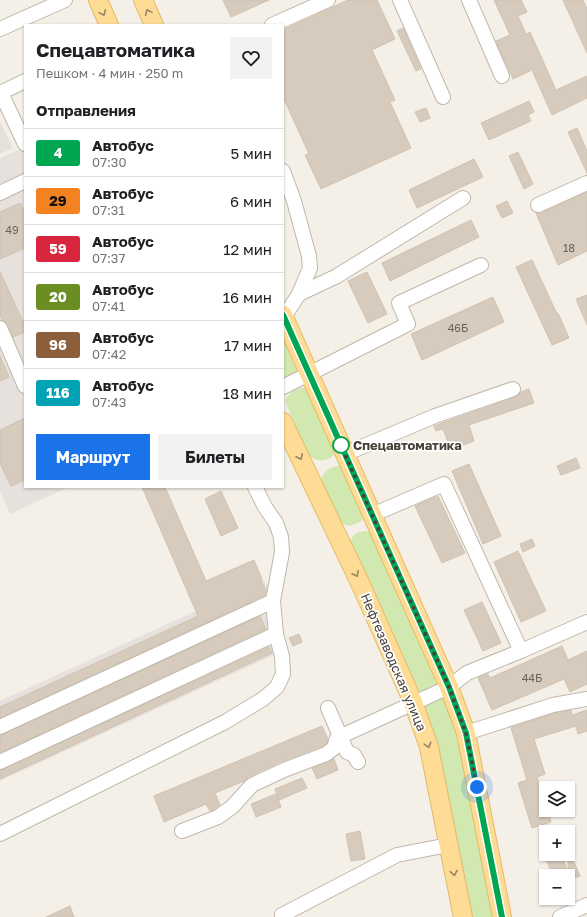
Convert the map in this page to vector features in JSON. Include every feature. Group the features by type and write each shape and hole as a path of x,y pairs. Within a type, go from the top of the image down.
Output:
{"main road":[{"path":"98,0 109,24"},
{"path":"143,0 154,24"},
{"path":"284,318 449,687 466,733 502,917"},
{"name":"Нефтезаводская улица","path":"284,424 361,585 413,702 429,747 463,917"}],"street":[{"path":"0,29 65,0"},
{"path":"274,24 328,0"},
{"path":"400,0 443,97"},
{"path":"469,0 502,76"},
{"path":"24,81 0,93 24,142"},
{"path":"284,174 294,201 310,256 310,268 299,294 284,315"},
{"path":"0,193 24,181"},
{"path":"538,205 587,183"},
{"path":"299,294 337,276 463,198"},
{"path":"284,386 408,324 399,303 481,265"},
{"path":"0,328 24,384"},
{"path":"345,454 435,416 513,389"},
{"path":"372,515 444,484 521,651"},
{"path":"0,834 225,722 263,699 277,686 283,674 282,656 276,634 273,601 282,552 281,537 276,523 265,507 256,488"},
{"path":"0,727 273,601"},
{"path":"182,831 218,817 232,807 252,785 264,778 326,754 334,748 337,738 413,702 449,687 467,673 587,622"},
{"path":"0,762 276,634"},
{"path":"466,733 553,704 587,699"},
{"path":"328,708 347,752 354,755 358,762"},
{"path":"280,916 397,854 448,845"},
{"path":"560,917 587,905"}],"shaded area":[{"path":"0,121 13,148 0,154"},
{"path":"24,147 24,488 67,488 10,514 0,491 0,158"},
{"path":"263,580 278,596 285,650 0,781 0,701"}],"green space":[{"path":"284,339 298,374 284,384"},
{"path":"301,388 306,388 308,390 335,453 330,458 319,460 309,456 287,406 285,400 288,395"},
{"path":"340,465 343,468 364,517 362,521 350,526 338,523 321,485 322,477 326,471 332,467"},
{"path":"365,531 370,532 439,683 431,689 425,691 415,690 349,545 354,535"},
{"path":"444,697 457,727 495,917 469,917 422,706"}],"building":[{"path":"223,0 269,0 231,17"},
{"path":"348,0 377,0 395,39 372,50 395,100 390,102 411,148 321,189 305,155 309,154 284,99 284,30"},
{"path":"494,0 521,0 527,12 518,16 526,34 530,32 556,90 587,76 587,98 552,115 532,70 513,79 496,41 510,35"},
{"path":"563,0 583,0 587,9 587,53"},
{"path":"403,28 421,69 416,71 397,31"},
{"path":"529,101 534,112 528,115 531,121 489,140 481,123"},
{"path":"426,108 430,118 420,122 415,112"},
{"path":"577,128 587,151 587,173 568,132"},
{"path":"518,152 533,184 524,189 509,156"},
{"path":"474,159 483,177 417,208 409,190"},
{"path":"587,192 587,251 558,265 536,213 541,213"},
{"path":"507,201 513,213 502,218 496,206"},
{"path":"20,203 24,211 24,248 0,259 0,212"},
{"path":"471,220 479,237 390,281 382,263"},
{"path":"532,260 569,338 552,345 516,267"},
{"path":"0,272 24,324 24,332 13,337 8,324 2,320 0,315"},
{"path":"367,272 387,314 368,323 348,281"},
{"path":"587,295 587,325 576,299"},
{"path":"493,297 504,322 422,360 411,334"},
{"path":"0,356 9,377 0,381"},
{"path":"529,389 534,403 469,425 474,441 451,450 443,429 436,431 434,426 516,397 521,392"},
{"path":"24,418 24,480 11,486 0,463 0,430"},
{"path":"576,458 580,468 561,475 557,466"},
{"path":"469,464 501,536 483,544 452,471"},
{"path":"142,488 165,488 206,581 254,560 266,591 265,595 0,718 0,707 198,616"},
{"path":"221,491 238,528 221,536 205,499"},
{"path":"438,496 465,553 442,563 415,506"},
{"path":"532,539 535,546 523,552 520,544"},
{"path":"518,551 546,611 521,622 494,562"},
{"path":"482,602 501,643 483,651 464,610"},
{"path":"260,616 266,629 0,753 0,735"},
{"path":"299,634 302,642 293,646 289,638"},
{"path":"562,646 568,660 587,651 587,684 570,692 564,679 492,710 478,678 488,674 490,678"},
{"path":"269,647 272,653 0,779 0,770"},
{"path":"571,710 572,715 587,710 587,731 578,734 576,726 534,739 545,774 537,777 539,783 539,817 550,817 551,822 532,828 518,783 527,780 511,728 555,713"},
{"path":"322,726 328,739 327,743 280,762 248,777 244,781 215,793 220,805 210,811 206,804 164,822 154,796"},
{"path":"334,759 338,770 317,779 312,768"},
{"path":"302,778 307,788 279,800 275,789"},
{"path":"276,794 281,807 256,817 251,804"},
{"path":"360,831 365,859 351,861 346,834"},
{"path":"547,861 564,861 566,869 550,869"},
{"path":"568,861 574,861 580,876 575,878 575,869 568,869"},
{"path":"70,906 74,917 46,917"}],"bus line":[{"name":"4","path":"284,317 449,687 466,733 502,917"}],"place":[{"name":"Спецавтоматика","path":"341,445"}],"route":[{"path":"341,445 339,441 449,687 466,733 477,787"}]}
